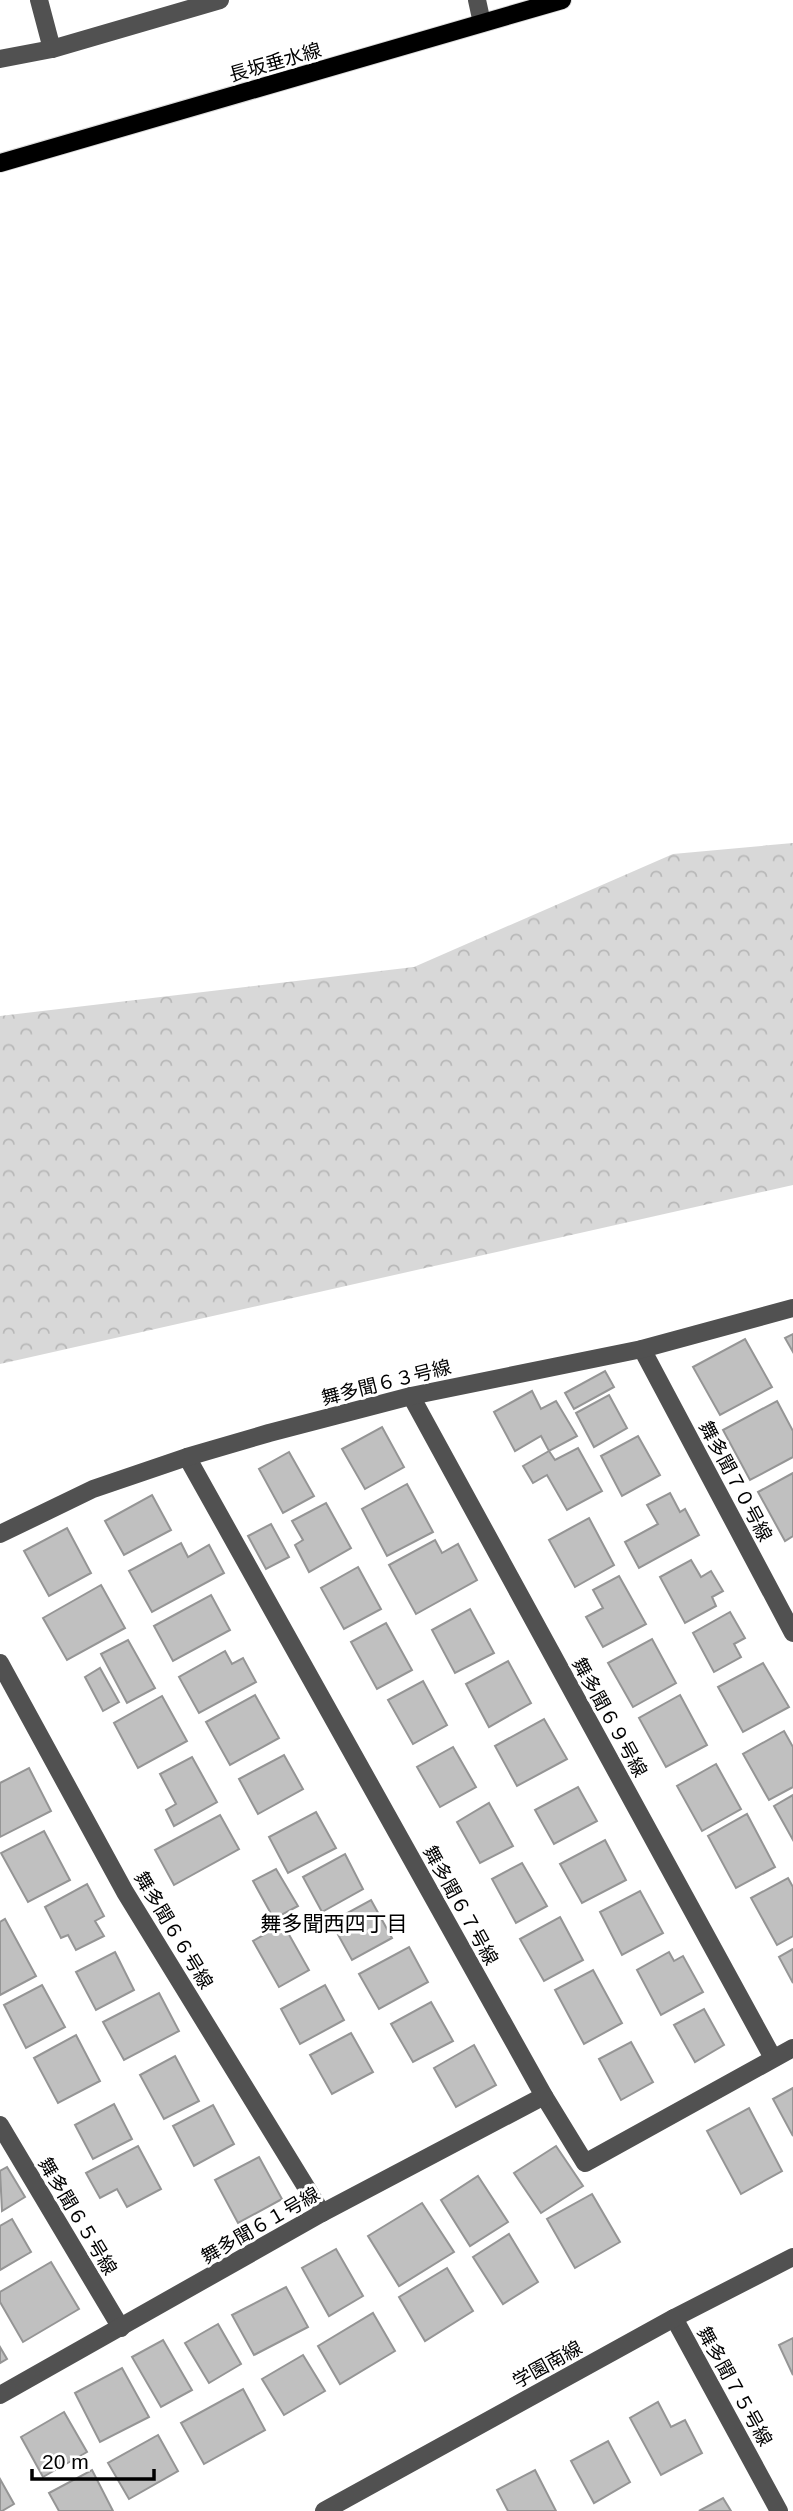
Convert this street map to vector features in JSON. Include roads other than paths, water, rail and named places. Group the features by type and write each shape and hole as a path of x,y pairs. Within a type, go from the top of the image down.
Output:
{"main road":[{"name":"長坂垂水線","path":"0,163 562,0"}],"street":[{"path":"39,0 52,49"},
{"path":"0,59 52,49 220,0"},
{"path":"477,0 482,23"},
{"name":"舞多聞６３号線","path":"0,1534 93,1489 187,1457 411,1396 642,1349 793,1308"},
{"name":"舞多聞７０号線","path":"642,1349 793,1633"},
{"name":"舞多聞６９号線","path":"411,1396 773,2058"},
{"name":"舞多聞６７号線","path":"187,1457 544,2096 585,2163 793,2048"},
{"name":"舞多聞６６号線","path":"0,1663 125,1892 322,2213"},
{"name":"舞多聞６１号線","path":"0,2395 322,2213 544,2096"},
{"name":"舞多聞６５号線","path":"0,2125 121,2328"},
{"name":"学園南線","path":"324,2511 674,2318 793,2258"},
{"name":"舞多聞７５号線","path":"674,2318 779,2511"}],"district":[{"name":"舞多聞西四丁目","path":"334,1924"}]}
